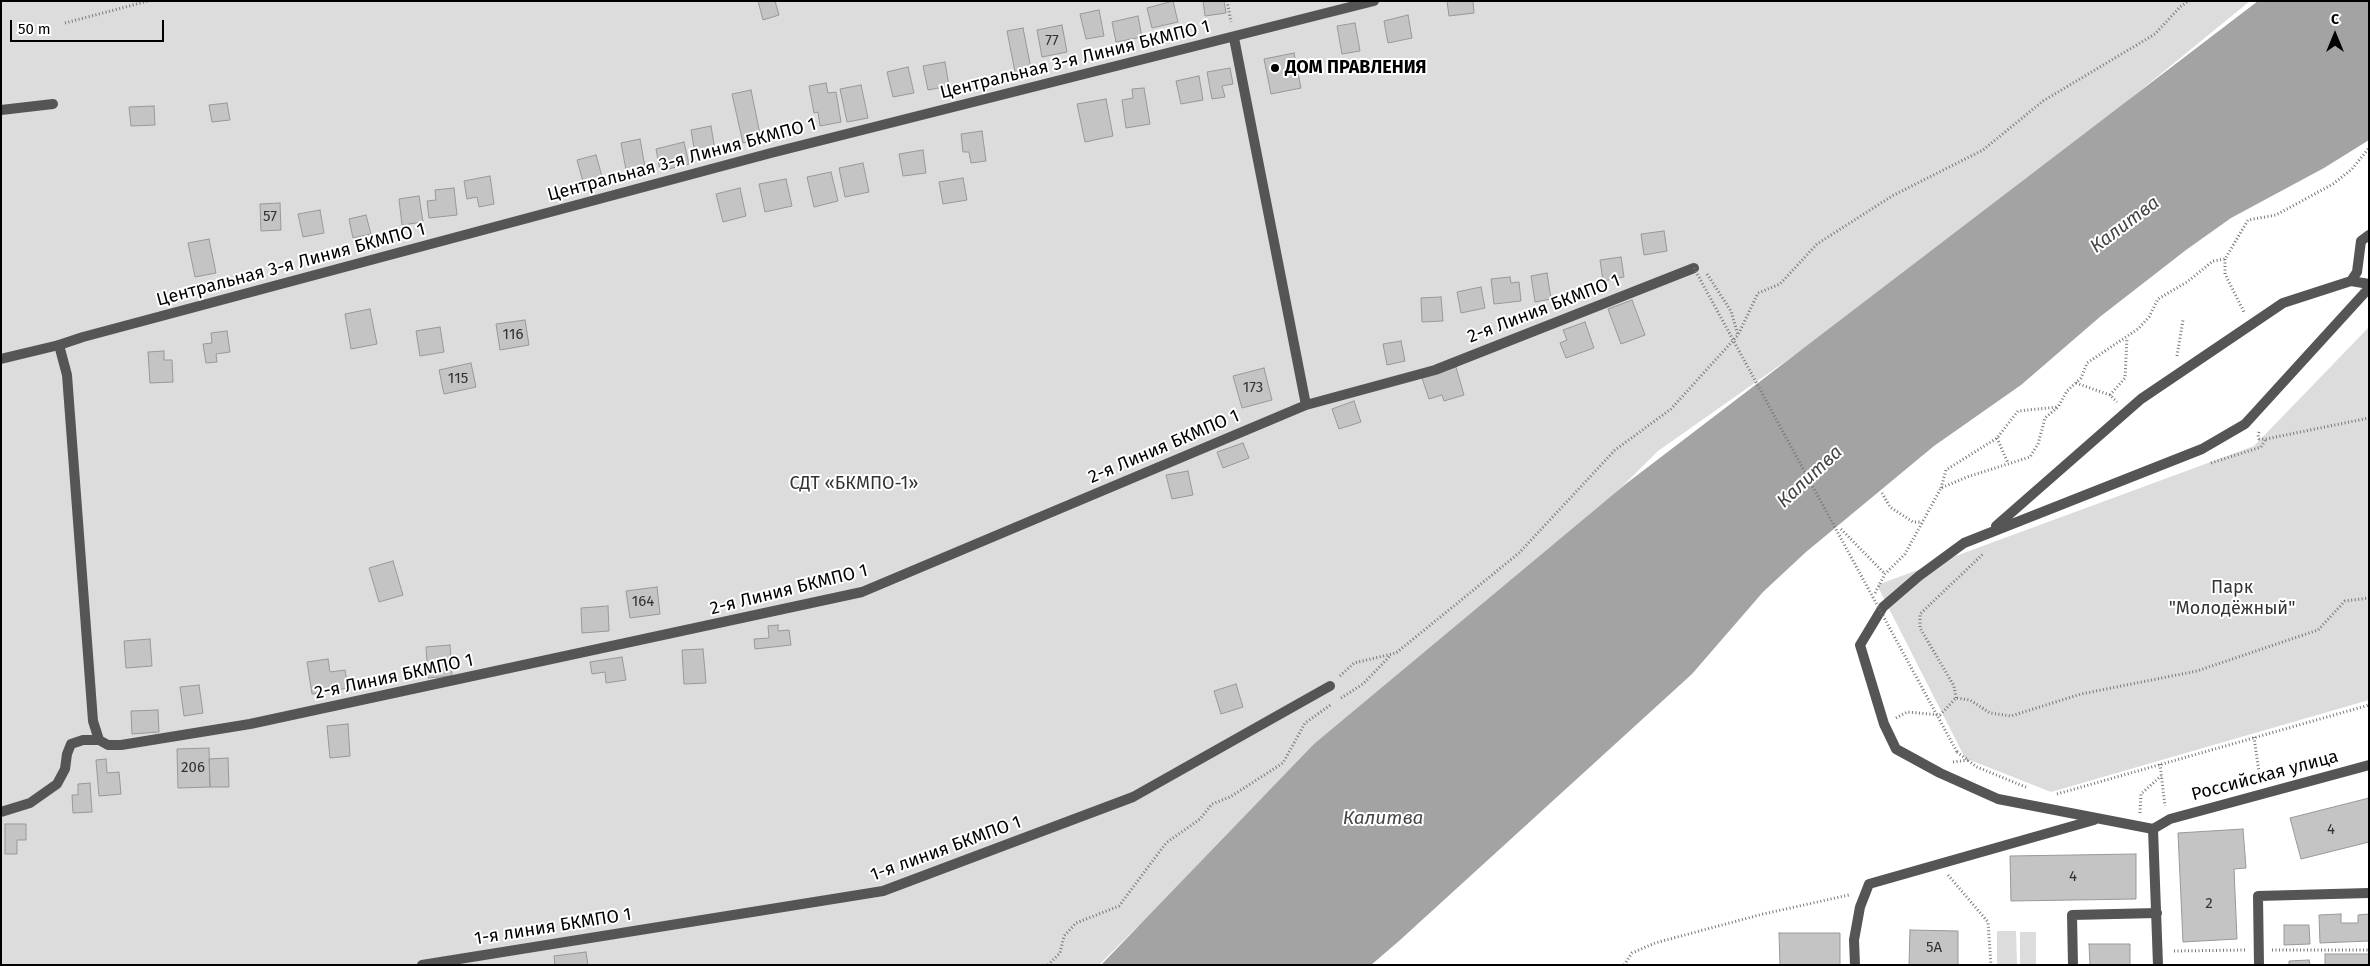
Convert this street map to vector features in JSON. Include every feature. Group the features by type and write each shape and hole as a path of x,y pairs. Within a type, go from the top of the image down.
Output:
{"street":[{"name":"Центральная 3-я Линия БКМПО 1","path":"1,359 60,346 83,337 762,155 1234,38 1374,1"},
{"path":"1234,38 1306,404"},
{"path":"1,110 53,104"},
{"path":"2351,281 2357,272 2361,241 2369,235"},
{"name":"2-я Линия БКМПО 1","path":"1,812 30,803 57,784 65,769 67,754 71,744 83,740 99,740 108,746 121,746 250,724 862,592 1306,404 1435,370 1694,268"},
{"path":"1990,532 2126,412 2174,376 2283,303 2351,281 2369,284"},
{"path":"2158,965 2153,830 1998,799 1940,773 1896,749 1884,724 1860,646 1883,607 1919,576 1964,543 2202,448 2245,424 2369,288"},
{"path":"60,346 67,376 93,721 99,740"},
{"name":"1-я линия БКМПО 1","path":"422,965 883,891 1133,797 1330,686"},
{"name":"Российская улица","path":"2153,830 2168,818 2369,765"},
{"path":"1856,965 1854,940 1860,907 1869,884 2098,820"},
{"path":"2259,965 2258,896 2369,893"},
{"path":"2073,965 2072,916 2157,913"}],"path":[{"path":"65,23 148,1"},
{"path":"1048,965 1060,953 1064,936 1076,923 1119,906 1166,843 1200,818 1212,804 1230,797 1283,763 1305,723 1363,684 1389,655 1396,653 1519,553 1615,450 1671,409 1738,335 1758,293 1780,284 1817,244 1892,196 1983,150 2043,101 2155,34 2188,1"},
{"path":"2250,325 2226,274 2225,260 2248,220 2276,215 2332,184 2352,169 2369,148"},
{"path":"1941,488 2008,463 2030,457 2038,444 2045,418 2058,407 2067,391 2082,378 2087,363 2127,338 2148,317 2158,299 2187,282 2213,261 2225,260"},
{"path":"1694,268 1703,269 1716,285 1731,311 1738,335"},
{"path":"1694,268 1958,752 1977,767 2035,791"},
{"path":"2174,376 2183,320"},
{"path":"2110,395 2126,378 2127,338"},
{"path":"2076,383 2110,395 2126,412"},
{"path":"1877,616 1875,593 1885,574 1905,554 1941,488 1946,470 1997,438 2018,411 2058,407"},
{"path":"2263,425 2258,435 2260,439 2369,418"},
{"path":"1997,438 2008,463"},
{"path":"2208,464 2261,447 2266,439"},
{"path":"1882,493 1890,507 1913,522 1922,522"},
{"path":"1841,529 1885,574"},
{"path":"1956,698 1954,686 1920,628 1920,614 1989,548"},
{"path":"1956,698 1970,700 1990,713 2011,716 2081,694 2197,671 2318,630 2345,601 2369,598"},
{"path":"1330,686 1354,663 1396,653"},
{"path":"1884,724 1907,712 1940,715 1956,698"},
{"path":"2062,798 2051,795 2369,705"},
{"path":"2254,737 2262,794"},
{"path":"2130,811 2168,818 2160,764"},
{"path":"2140,813 2140,794 2161,776"},
{"path":"1938,865 1988,922 1991,965"},
{"path":"1624,965 1632,953 1655,943 1762,914 1866,891"}],"green space":[{"name":"СДТ «БКМПО-1»","path":"1,1 2250,1 1955,242 1658,451 1528,580 1134,930 1099,965 1,965"},
{"name":"Парк \"Молодёжный\"","path":"2369,327 2369,700 2051,792 1965,758 1877,585 2254,446"},
{"path":"1997,931 2016,931 2017,965 1997,965"},
{"path":"2020,932 2036,932 2036,965 2020,965"}],"water":[{"name":"Калитва","path":"2258,1 2369,1 2369,140 2324,168 2231,218 2186,250 2101,316 2021,385 1934,446 1806,552 1763,592 1692,674 1371,965 1101,965 1314,744 1627,483"}],"building":[{"path":"758,1 775,1 779,15 763,20"},
{"path":"1173,1 1178,22 1152,28 1147,8"},
{"path":"1203,1 1224,1 1226,13 1205,16"},
{"path":"1447,1 1473,1 1474,13 1449,16"},
{"path":"1099,10 1104,36 1086,39 1080,14"},
{"path":"1408,15 1412,38 1388,43 1384,21"},
{"path":"1138,16 1142,37 1116,42 1112,22"},
{"path":"1355,23 1360,51 1342,54 1337,26"},
{"path":"1062,25 1067,52 1042,57 1037,30"},
{"path":"1023,28 1032,74 1016,77 1007,31"},
{"path":"1294,53 1301,88 1271,94 1264,59"},
{"path":"945,62 949,86 928,90 923,66"},
{"path":"908,67 914,93 893,97 887,72"},
{"path":"1230,68 1233,84 1222,86 1225,97 1212,99 1207,72"},
{"path":"1199,76 1203,100 1181,104 1176,81"},
{"path":"826,83 828,93 836,92 841,122 820,126 818,112 814,113 809,86"},
{"path":"861,85 868,118 847,122 840,89"},
{"path":"1144,88 1150,124 1126,128 1122,100 1133,98 1132,89"},
{"path":"751,90 761,139 743,143 732,94"},
{"path":"1106,99 1113,136 1085,142 1077,104"},
{"path":"227,103 230,120 212,122 209,105"},
{"path":"154,106 155,125 131,126 129,107"},
{"path":"711,126 715,150 695,153 691,130"},
{"path":"982,131 986,161 971,163 969,152 963,152 961,134"},
{"path":"640,139 645,167 626,170 621,143"},
{"path":"684,142 689,164 660,171 656,149"},
{"path":"923,150 926,173 903,176 899,154"},
{"path":"596,155 603,180 584,185 577,160"},
{"path":"863,163 869,192 845,197 839,168"},
{"path":"831,172 838,201 814,207 807,177"},
{"path":"490,176 494,204 479,207 477,197 467,199 464,181"},
{"path":"963,178 967,200 943,204 939,182"},
{"path":"786,179 792,206 765,212 759,184"},
{"path":"454,188 457,215 429,218 427,201 436,200 435,190"},
{"path":"740,188 746,216 723,222 716,194"},
{"path":"419,196 423,222 402,225 399,199"},
{"path":"280,203 281,230 261,231 260,204"},
{"path":"320,210 324,233 303,237 298,214"},
{"path":"366,215 371,234 353,238 349,219"},
{"path":"1664,231 1667,251 1644,255 1641,234"},
{"path":"209,239 216,273 195,277 188,243"},
{"path":"1621,257 1624,277 1603,281 1600,260"},
{"path":"1547,273 1551,299 1535,302 1531,276"},
{"path":"1510,277 1511,283 1519,282 1521,301 1494,304 1491,279"},
{"path":"1481,287 1485,308 1461,313 1457,292"},
{"path":"1441,297 1443,321 1422,322 1421,298"},
{"path":"1632,300 1645,335 1621,344 1608,309"},
{"path":"370,309 377,344 351,349 345,314"},
{"path":"525,320 529,345 500,350 496,324"},
{"path":"1585,322 1594,348 1566,358 1560,343 1567,340 1563,330"},
{"path":"440,327 444,352 420,356 416,331"},
{"path":"227,331 230,352 216,354 217,362 206,363 203,344 212,343 211,333"},
{"path":"1401,341 1405,361 1387,365 1383,344"},
{"path":"164,351 164,360 172,360 173,382 150,383 148,352"},
{"path":"471,363 476,387 444,394 439,370"},
{"path":"1456,367 1464,395 1444,401 1442,395 1429,399 1422,378"},
{"path":"1264,368 1272,400 1242,408 1233,376"},
{"path":"1354,401 1361,422 1339,429 1332,409"},
{"path":"1243,443 1249,458 1223,468 1217,452"},
{"path":"1188,471 1193,495 1172,499 1166,475"},
{"path":"393,561 403,595 379,602 369,568"},
{"path":"657,587 660,614 630,618 626,591"},
{"path":"608,606 609,631 582,633 581,608"},
{"path":"778,625 778,631 789,630 791,645 755,649 754,639 769,638 768,626"},
{"path":"150,639 152,666 126,668 124,641"},
{"path":"450,645 452,676 428,678 426,647"},
{"path":"703,649 706,683 684,684 682,650"},
{"path":"622,657 626,680 606,683 605,672 592,674 590,662"},
{"path":"328,659 330,672 345,670 348,688 312,694 307,662"},
{"path":"1236,684 1243,707 1221,714 1214,691"},
{"path":"199,685 203,713 184,716 180,687"},
{"path":"158,710 159,732 132,734 131,711"},
{"path":"348,724 350,756 330,758 327,726"},
{"path":"209,748 210,787 178,788 177,749"},
{"path":"228,758 229,787 210,787 209,759"},
{"path":"106,759 107,773 119,772 121,794 99,796 96,760"},
{"path":"90,783 92,812 73,813 72,795 78,795 78,784"},
{"path":"2369,798 2369,842 2301,859 2290,818"},
{"path":"5,824 26,824 26,840 17,840 17,854 5,854"},
{"path":"2243,829 2246,868 2234,869 2237,939 2183,942 2178,833"},
{"path":"2136,854 2136,899 2011,901 2010,856"},
{"path":"2341,914 2341,923 2358,923 2358,915 2369,914 2369,941 2320,943 2319,915"},
{"path":"2284,925 2309,925 2310,944 2284,945"},
{"path":"1910,930 1958,931 1958,965 1909,965"},
{"path":"1779,933 1840,933 1840,965 1780,965"},
{"path":"2089,944 2130,944 2130,965 2090,965"},
{"path":"586,952 588,965 555,965 554,956"},
{"path":"2325,954 2369,954 2369,965 2325,965"},
{"path":"2309,960 2310,965 2289,965 2289,961"}],"place":[{"name":"ДОМ ПРАВЛЕНИЯ","path":"1275,68"}]}
